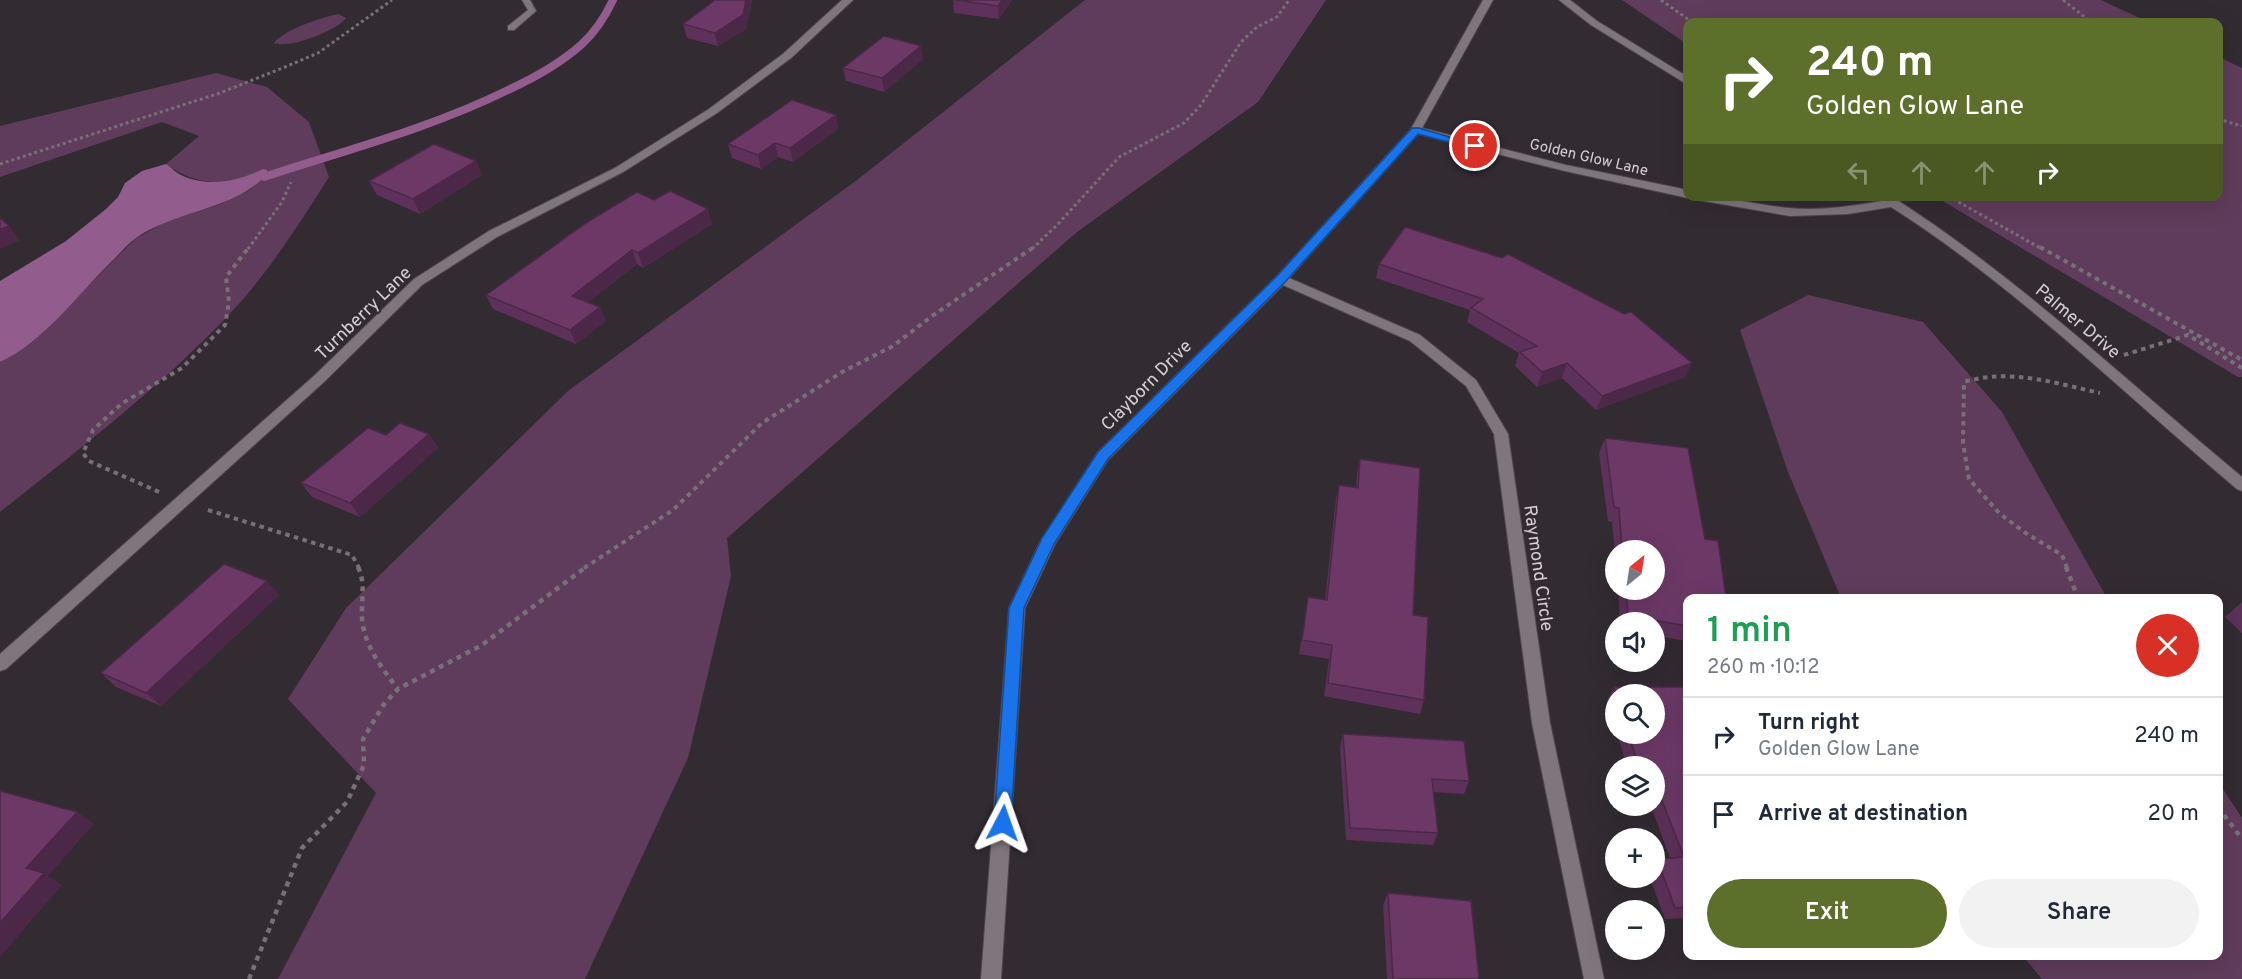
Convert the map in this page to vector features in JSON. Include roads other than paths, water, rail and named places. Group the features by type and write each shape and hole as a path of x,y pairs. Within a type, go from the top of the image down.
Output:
{"street":[{"name":"Turnberry Lane","path":"0,664 320,378 417,282 493,234 619,170 713,111 787,56 848,0"},
{"name":"Clayborn Drive","path":"991,979 1017,608 1047,542 1103,456 1281,279 1416,130 1488,0"},
{"path":"1564,0 1594,23 1683,79"},
{"name":"Golden Glow Lane","path":"1416,130 1531,160 1683,193"},
{"path":"1727,201 1790,212 1848,210 1884,201"},
{"name":"Palmer Drive","path":"1889,201 2006,283 2242,485"},
{"name":"Raymond Circle","path":"1281,279 1415,338 1471,383 1501,434 1541,723 1594,979"}],"lane":[{"path":"511,28 532,11 526,0"}],"waterway":[{"path":"264,177 419,127 479,104 527,81 556,64 582,44 599,24 613,0"}]}
